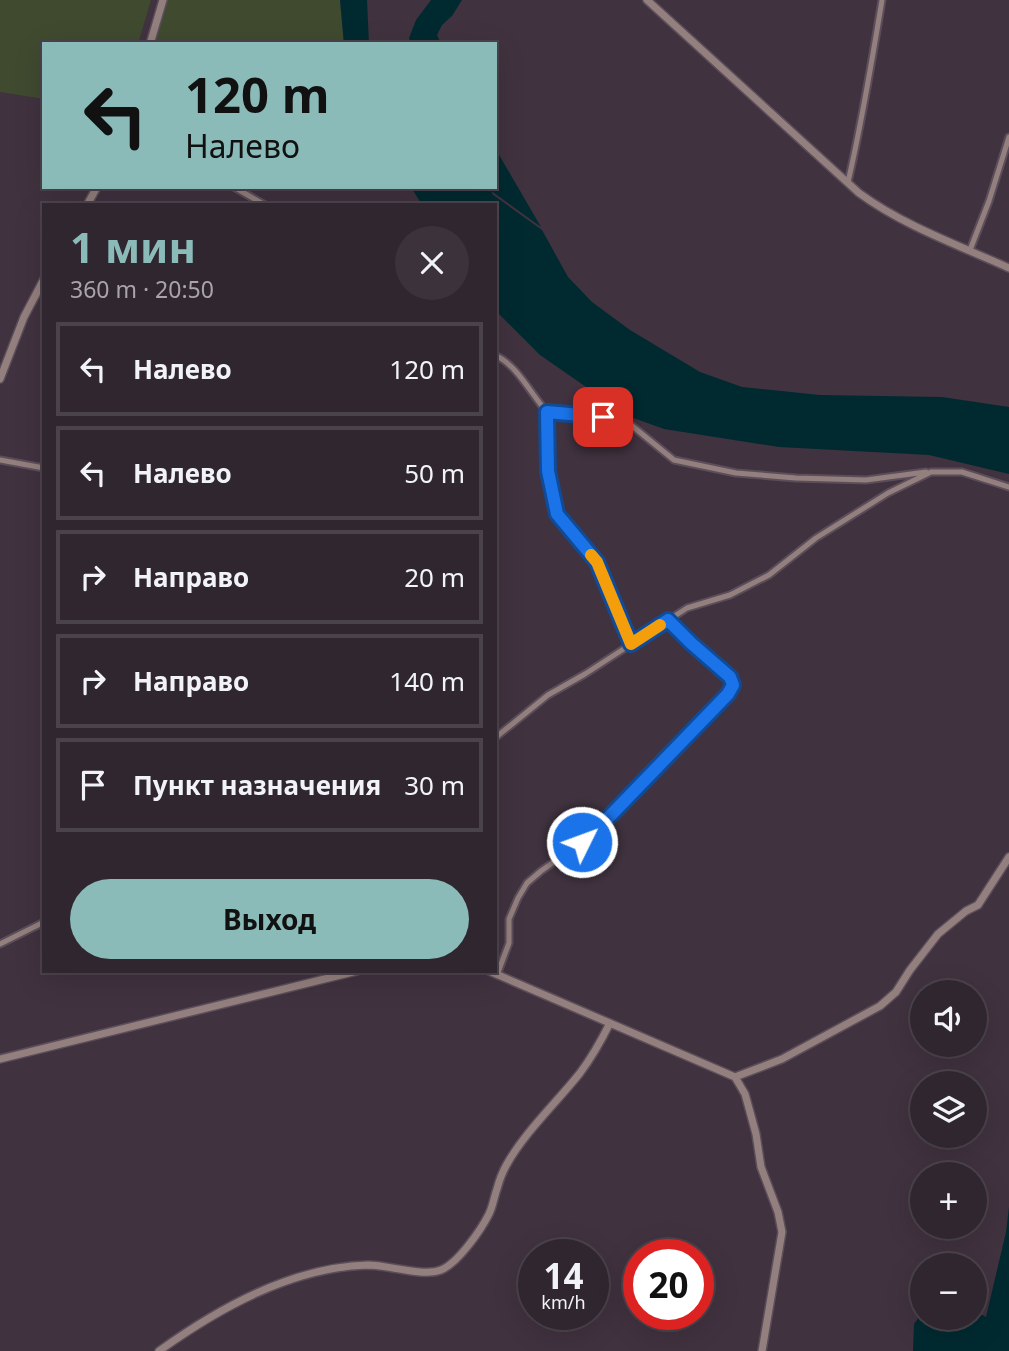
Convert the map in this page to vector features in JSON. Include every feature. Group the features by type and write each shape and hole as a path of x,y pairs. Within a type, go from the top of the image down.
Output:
{"street":[{"path":"151,42 163,0"},
{"path":"647,0 848,183 876,205 921,229 1009,268"},
{"path":"0,379 24,317 42,283"},
{"path":"735,1077 782,1059 887,1001 938,934 966,911 978,905 1009,857"},
{"path":"0,1059 349,973"},
{"path":"493,973 735,1077 745,1094 756,1134 761,1167 778,1212 782,1232 762,1351"},
{"path":"159,1351 213,1316 298,1277 369,1265 423,1272 441,1270 454,1261 474,1238 490,1212 507,1164 594,1054 610,1023"}],"lane":[{"path":"848,183 863,116 881,0"},
{"path":"970,250 1009,137"},
{"path":"237,189 262,203"},
{"path":"497,356 515,370 547,412 548,471 557,514 597,562 631,644"},
{"path":"547,412 603,417 632,425 674,460 736,473 866,480 931,472 962,472 1009,487"},
{"path":"0,460 42,468"},
{"path":"497,736 548,695 668,620 688,608 730,595 769,575 816,538 888,493 931,472"},
{"path":"497,975 509,943 509,919 527,883 582,842 611,815 731,690 733,685 730,677 668,620"},
{"path":"0,944 42,923"}],"green space":[{"path":"0,0 151,0 139,42 42,42 42,99 0,92"},
{"path":"167,0 340,0 344,42 155,42"}],"water":[{"path":"340,0 367,0 369,42 344,42"},
{"path":"431,0 462,0 452,16 442,25 437,35 440,42 410,42 409,38 416,20"},
{"path":"497,151 541,227 489,189 497,189"},
{"path":"412,189 485,189 542,230 568,277 592,302 630,330 700,372 742,387 820,395 942,397 1009,407 1009,474 929,455 779,447 664,429 628,416 540,355 497,312 497,203 421,203"},
{"path":"1009,1207 1009,1351 913,1351 914,1330 987,1330 987,1313 1006,1232"}],"waterway":[{"path":"489,189 493,203"}],"slow traffic":[{"path":"591,555 597,562 631,644 660,625"}],"route":[{"path":"582,842 728,694 733,685 730,677 668,620 631,644 597,562 557,514 548,471 547,412 603,417"}]}
